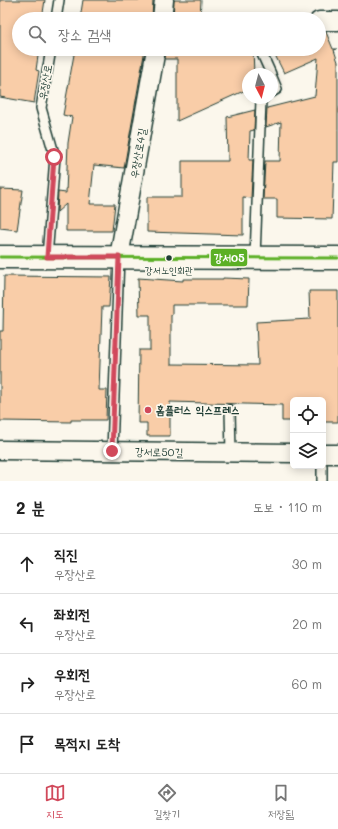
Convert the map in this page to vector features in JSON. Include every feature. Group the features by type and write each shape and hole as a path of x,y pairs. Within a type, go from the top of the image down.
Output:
{"street":[{"path":"163,12 164,0"},
{"path":"326,21 338,21"},
{"name":"우장산로4길","path":"119,257 155,56"},
{"path":"0,257 338,258"},
{"name":"강서로50길","path":"0,450 290,453"},
{"path":"326,454 338,454"}],"lane":[{"path":"57,12 59,0"},
{"name":"우장산로","path":"47,257 54,157 41,108 50,56"},
{"path":"263,56 268,68"},
{"path":"255,257 261,104"},
{"path":"112,451 119,257"},
{"path":"230,410 231,453"},
{"path":"322,469 322,481"}],"building":[{"path":"0,0 45,0 43,12 12,12 12,56 38,56 36,70 39,71 34,103 0,97"},
{"path":"83,0 153,0 152,12 81,12"},
{"path":"174,0 201,0 200,12 173,12"},
{"path":"326,32 333,49 337,49 334,50 338,62 338,162 334,162 332,219 277,218 277,199 263,199 265,161 280,161 281,122 266,127 267,108 315,96 318,58 284,73 276,56 326,56"},
{"path":"74,56 144,56 124,168 94,165 90,204 115,204 112,231 66,231 66,204 57,212 58,192 66,193 68,143 72,117 63,115"},
{"path":"165,56 253,56 254,68 242,68 242,92 177,121 177,59 165,59"},
{"path":"255,110 254,130 250,131 249,160 253,160 251,198 243,197 243,235 147,232 147,197 182,197 182,161 228,161 227,117"},
{"path":"0,189 23,190 17,230 0,228"},
{"path":"4,276 111,277 109,307 102,307 99,390 107,390 106,420 71,420 71,422 0,421 0,331 3,331"},
{"path":"138,278 183,281 183,279 249,279 248,305 172,305 171,364 258,365 256,322 310,319 309,291 338,291 338,422 326,422 326,397 290,397 290,421 282,421 282,405 170,402 170,436 147,436 147,423 138,423 139,350 150,350 150,315 139,315"}],"transit line":[{"name":"강서05","path":"0,257 338,258"}],"place":[{"name":"강서노인회관","path":"169,258"},
{"name":"홈플러스 익스프레스","path":"148,410"}],"route":[{"path":"54,157 47,257 119,257 112,451"}]}
